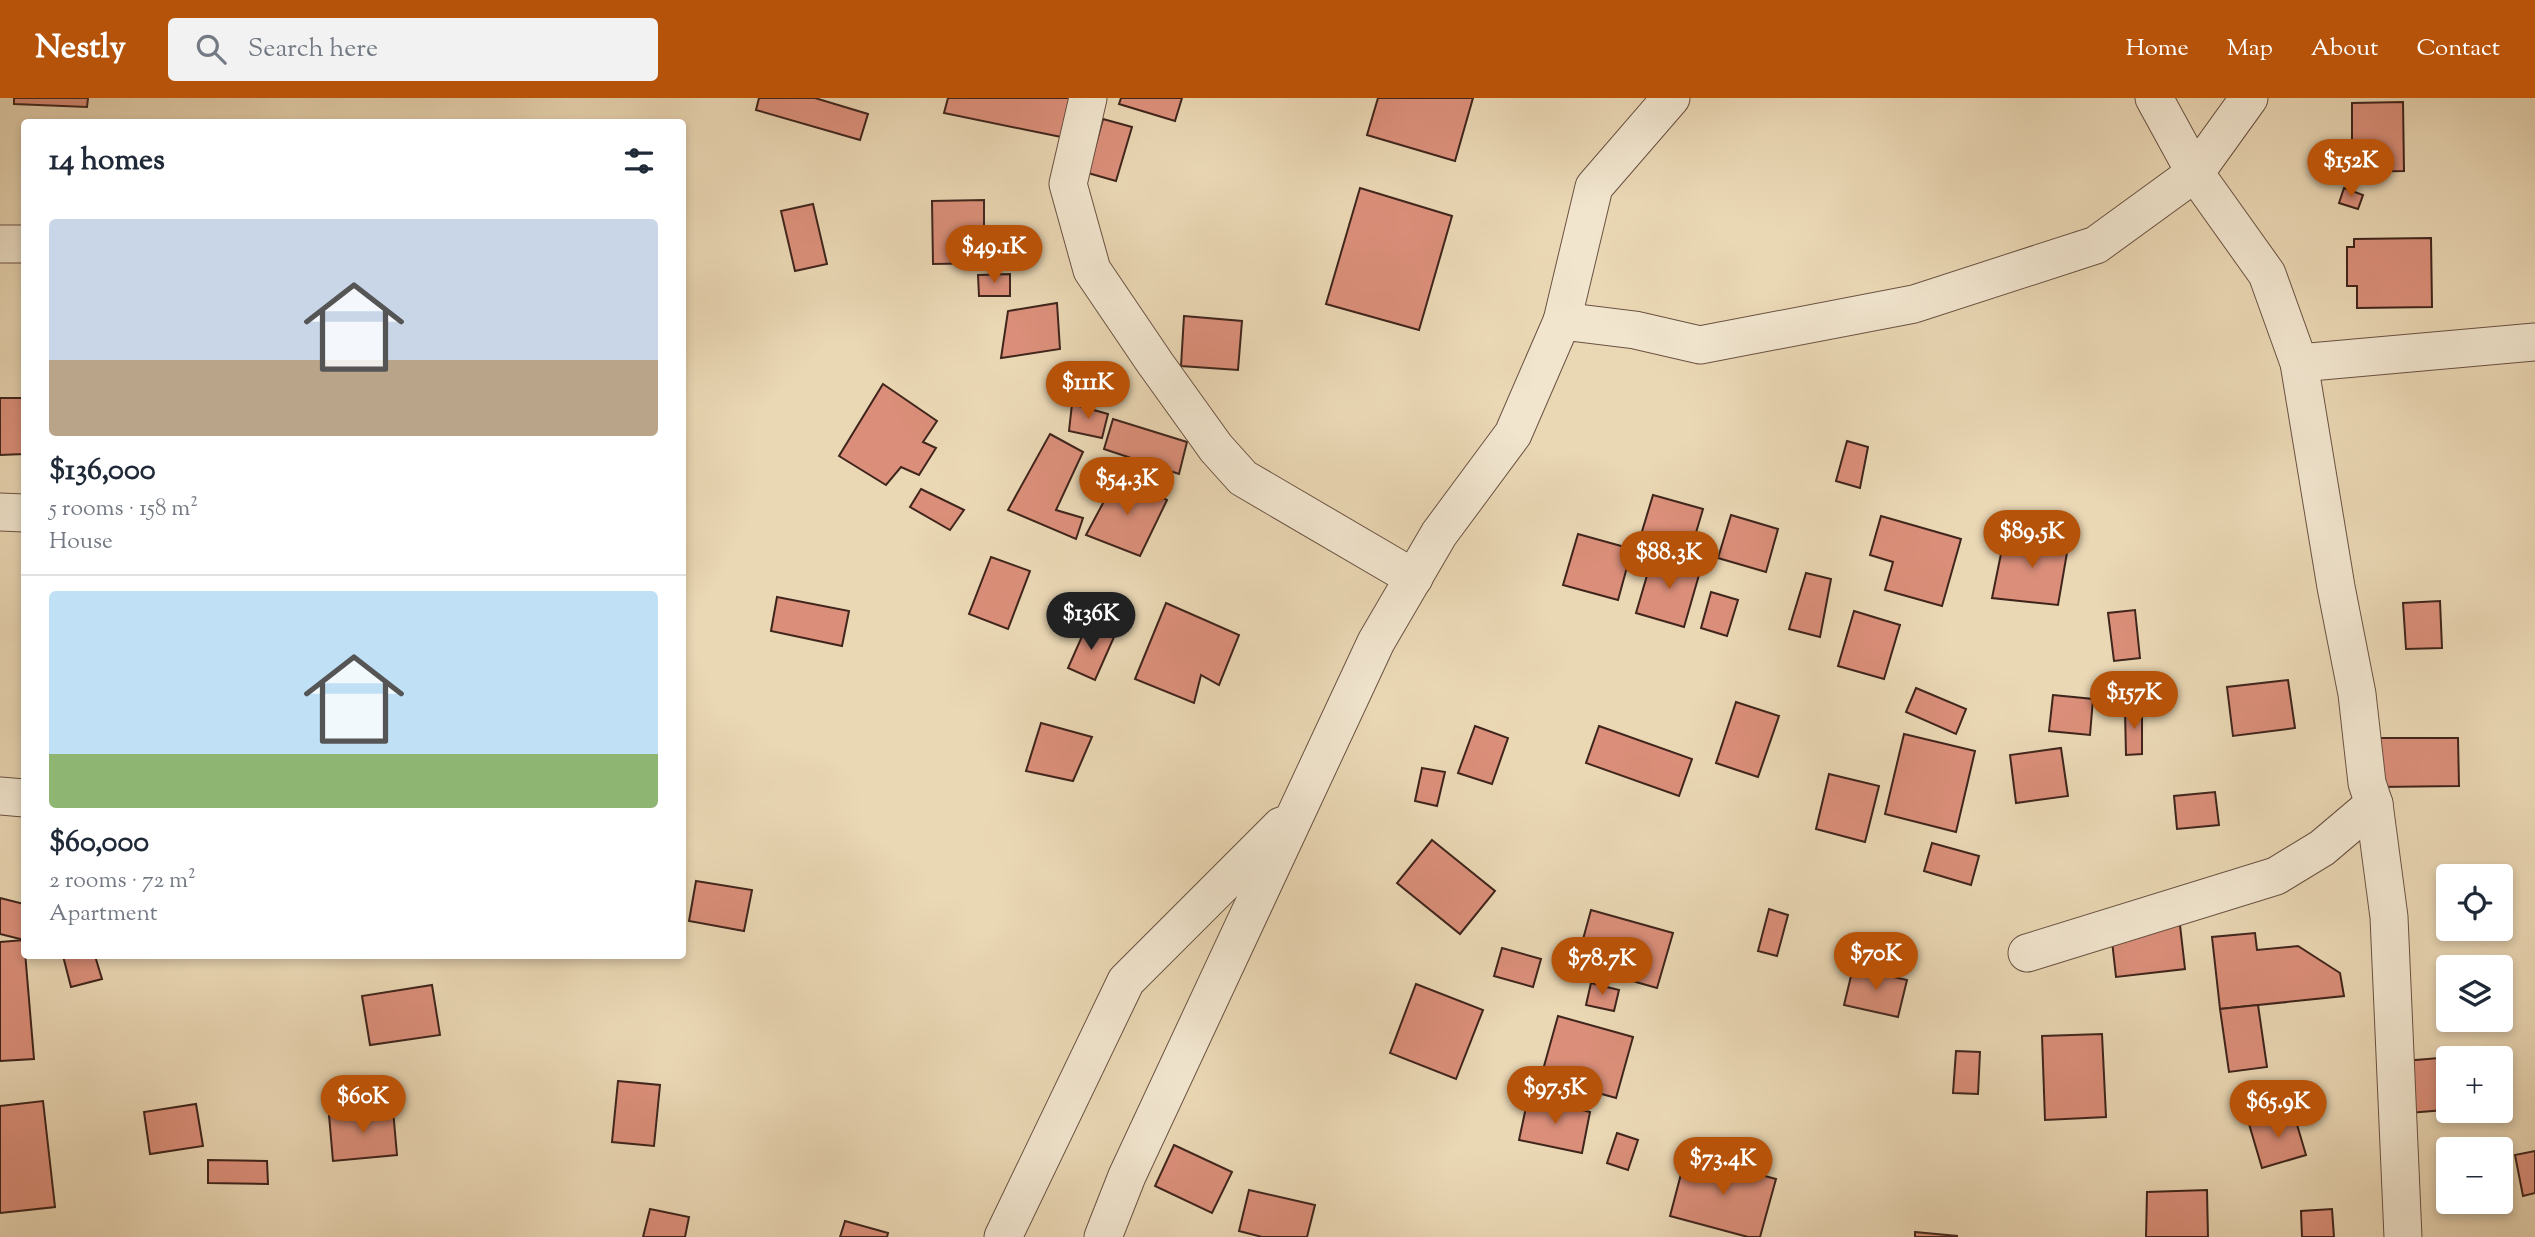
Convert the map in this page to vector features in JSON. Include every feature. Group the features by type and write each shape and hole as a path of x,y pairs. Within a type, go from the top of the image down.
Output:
{"street":[{"path":"1088,98 1068,184 1092,270 1155,363 1216,448 1243,478 1414,578"},
{"path":"1103,1237 1132,1164 1376,642 1439,534 1513,434 1562,321 1594,187 1671,98"},
{"path":"2154,98 2195,173 2267,274 2300,363 2336,587 2357,694 2367,783 2374,804 2389,917 2403,1237"},
{"path":"1562,321 1635,330 1700,345 1914,304 2096,245 2195,173 2249,98"},
{"path":"0,244 21,244"},
{"path":"2300,363 2535,342"},
{"path":"0,512 21,513"},
{"path":"0,796 21,798"},
{"path":"2027,953 2276,876 2322,848 2374,804"},
{"path":"1003,1237 1126,981 1302,805"}],"building":[{"path":"14,98 88,98 87,107 14,104"},
{"path":"759,98 815,98 868,114 860,140 756,110"},
{"path":"948,98 1074,98 1071,139 944,113"},
{"path":"1121,98 1182,98 1175,121 1119,104"},
{"path":"1378,98 1473,98 1455,161 1367,135"},
{"path":"2403,102 2404,171 2352,172 2352,103"},
{"path":"1103,119 1132,127 1116,181 1088,173"},
{"path":"1360,188 1452,216 1419,330 1326,304"},
{"path":"2344,188 2363,195 2358,209 2339,203"},
{"path":"984,200 984,232 990,232 991,263 933,264 932,201"},
{"path":"813,204 827,264 795,271 781,211"},
{"path":"2431,238 2432,307 2357,308 2357,286 2347,286 2347,247 2354,247 2354,239"},
{"path":"1010,274 1010,296 979,296 978,275"},
{"path":"1057,303 1060,349 1001,358 1008,311"},
{"path":"1184,316 1242,321 1238,370 1181,366"},
{"path":"883,384 937,421 923,442 936,448 919,475 901,467 886,485 839,456"},
{"path":"0,398 21,398 21,454 0,455"},
{"path":"1072,404 1108,414 1102,438 1069,431"},
{"path":"1113,419 1187,442 1179,474 1104,449"},
{"path":"1050,434 1083,452 1056,510 1083,518 1076,539 1008,510"},
{"path":"1847,441 1868,447 1860,488 1836,481"},
{"path":"1118,475 1167,500 1140,556 1086,535"},
{"path":"921,489 964,510 950,530 910,507"},
{"path":"1653,495 1703,509 1690,553 1640,538"},
{"path":"1731,515 1778,529 1766,572 1718,558"},
{"path":"1881,516 1961,539 1942,606 1885,590 1893,562 1870,555"},
{"path":"2015,533 2069,541 2058,605 1992,598 2002,549 2015,551"},
{"path":"1578,534 1632,549 1618,600 1563,585"},
{"path":"1653,555 1701,568 1684,627 1636,613"},
{"path":"991,557 1030,571 1008,629 969,614"},
{"path":"1806,573 1831,579 1820,637 1789,629"},
{"path":"1711,592 1738,600 1727,636 1701,628"},
{"path":"777,597 849,611 842,646 771,631"},
{"path":"2440,601 2442,648 2406,649 2403,603"},
{"path":"1166,603 1239,635 1219,685 1201,675 1194,703 1135,679"},
{"path":"2135,610 2140,658 2114,661 2108,613"},
{"path":"1854,611 1900,625 1884,679 1838,666"},
{"path":"1087,625 1114,637 1095,680 1068,668"},
{"path":"2288,680 2295,728 2233,736 2227,687"},
{"path":"1916,688 1966,709 1956,734 1906,712"},
{"path":"2053,695 2093,699 2090,735 2049,731"},
{"path":"1736,702 1779,716 1758,777 1716,763"},
{"path":"2142,708 2142,754 2126,755 2125,709"},
{"path":"1041,723 1092,737 1073,781 1026,771"},
{"path":"1475,726 1508,738 1492,784 1458,773"},
{"path":"1599,726 1692,759 1679,796 1586,763"},
{"path":"1904,734 1975,751 1956,832 1885,814"},
{"path":"2378,738 2458,738 2459,786 2378,787"},
{"path":"2061,748 2068,796 2016,803 2010,755"},
{"path":"1422,768 1445,772 1437,806 1415,801"},
{"path":"1829,774 1879,786 1865,842 1816,829"},
{"path":"2215,792 2219,825 2177,829 2174,796"},
{"path":"1432,840 1495,891 1460,934 1397,883"},
{"path":"1932,843 1979,856 1971,885 1924,871"},
{"path":"696,881 752,890 744,931 689,921"},
{"path":"0,898 21,903 21,939 0,934"},
{"path":"1769,909 1788,915 1777,956 1758,951"},
{"path":"1591,910 1673,933 1657,988 1576,965"},
{"path":"2180,925 2185,969 2116,977 2111,932"},
{"path":"2255,933 2257,950 2298,946 2340,973 2344,996 2220,1009 2212,937"},
{"path":"21,940 21,959 26,959 34,1059 0,1061 0,942"},
{"path":"1502,948 1541,959 1533,987 1494,976"},
{"path":"64,959 96,959 102,979 71,987"},
{"path":"1853,968 1907,980 1898,1017 1844,1005"},
{"path":"1591,983 1619,990 1614,1011 1586,1005"},
{"path":"1416,984 1483,1010 1456,1079 1390,1053"},
{"path":"432,985 440,1035 370,1045 362,996"},
{"path":"2258,1005 2267,1067 2229,1072 2220,1009"},
{"path":"1558,1016 1633,1037 1616,1098 1541,1077"},
{"path":"2102,1034 2106,1117 2045,1120 2042,1036"},
{"path":"1956,1051 1980,1052 1978,1094 1953,1093"},
{"path":"2436,1058 2436,1111 2409,1113 2404,1061"},
{"path":"618,1081 660,1085 654,1146 612,1142"},
{"path":"1528,1098 1590,1112 1582,1153 1519,1140"},
{"path":"43,1101 55,1207 0,1213 0,1106"},
{"path":"196,1104 203,1146 150,1154 144,1112"},
{"path":"393,1110 397,1155 333,1161 329,1115"},
{"path":"2293,1111 2306,1155 2262,1168 2249,1124"},
{"path":"1617,1133 1638,1140 1628,1170 1607,1163"},
{"path":"1174,1145 1232,1172 1212,1213 1155,1186"},
{"path":"2535,1151 2535,1193 2523,1196 2515,1155"},
{"path":"1686,1155 1776,1179 1760,1237 1748,1237 1670,1216"},
{"path":"208,1160 267,1161 268,1184 208,1183"},
{"path":"1249,1190 1315,1205 1307,1237 1262,1237 1239,1231"},
{"path":"2207,1190 2208,1237 2146,1237 2147,1192"},
{"path":"650,1209 689,1217 685,1237 643,1237"},
{"path":"2332,1209 2334,1237 2302,1237 2301,1211"},
{"path":"845,1221 888,1233 887,1237 840,1237"},
{"path":"1915,1232 1957,1236 1957,1237 1915,1237"}]}
